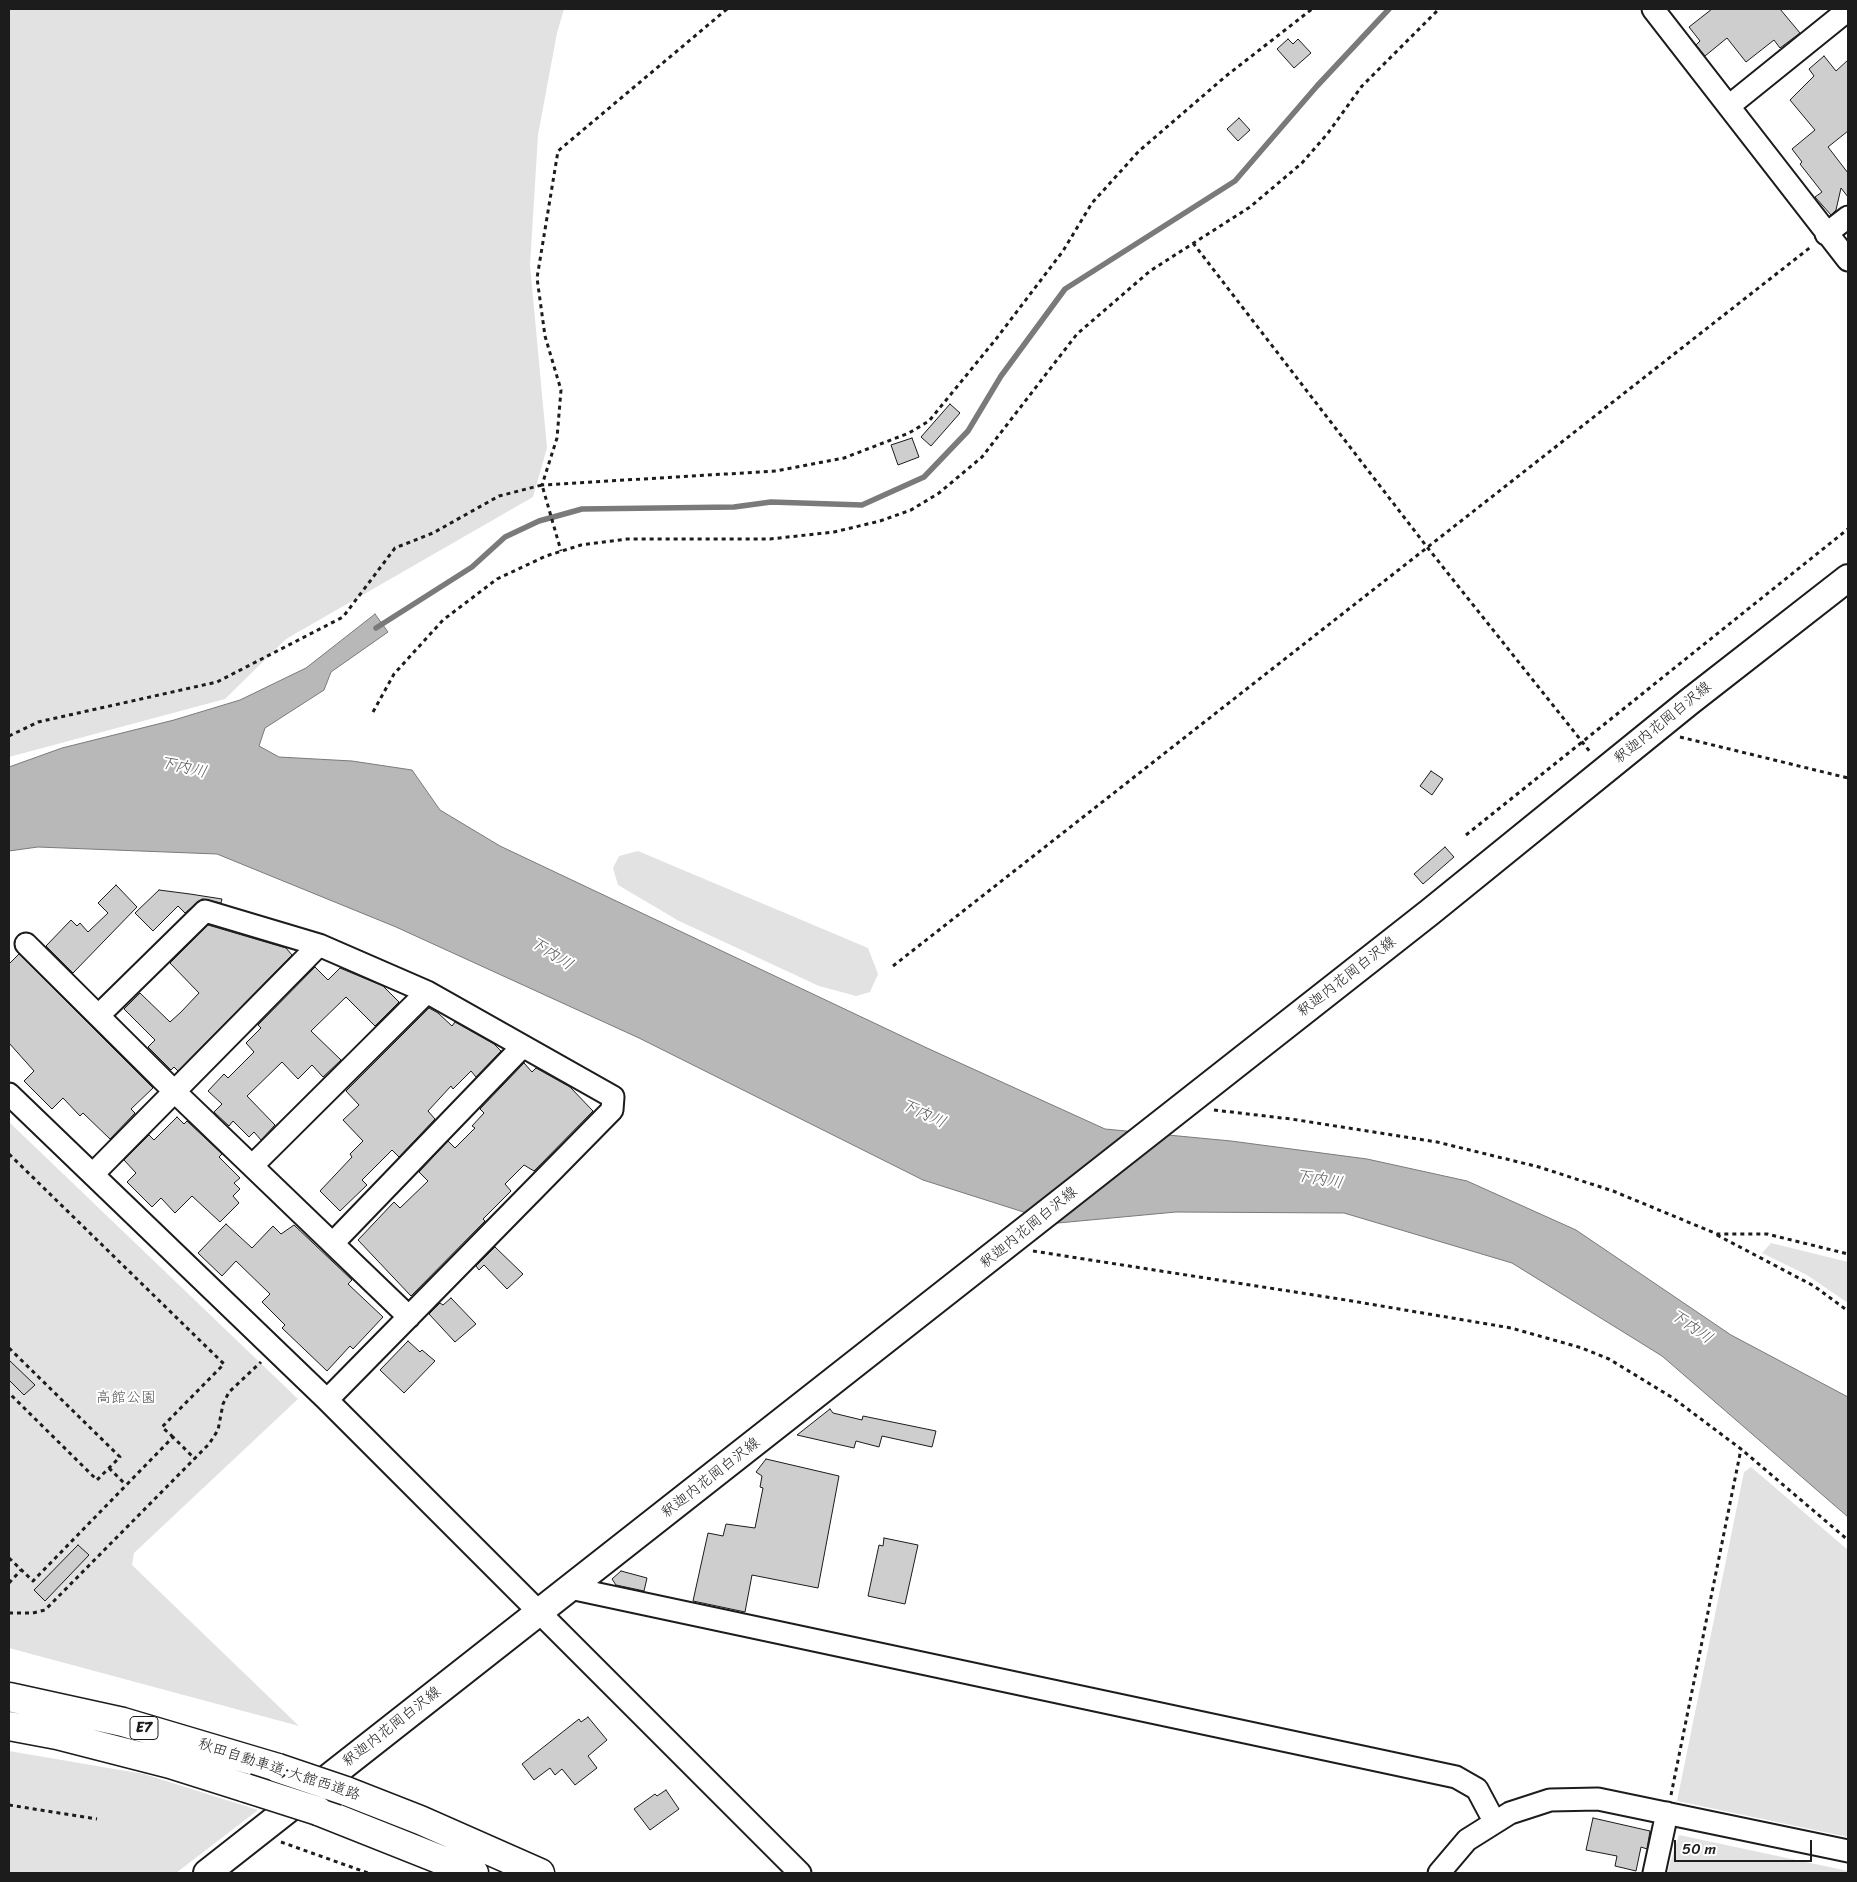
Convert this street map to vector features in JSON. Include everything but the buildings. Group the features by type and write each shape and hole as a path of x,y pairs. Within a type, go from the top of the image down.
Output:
{"highway":[{"name":"秋田自動車道;大館西道路","path":"9,1697 123,1722 278,1768 346,1791 420,1820 540,1873"},
{"name":"秋田自動車道;大館西道路","path":"9,1726 57,1735 170,1764 246,1788 318,1811 474,1873"}],"main road":[{"name":"釈迦内花岡白沢線","path":"206,1873 1430,912 1604,770 1848,578"}],"street":[{"path":"1653,9 1848,260"},
{"path":"1729,106 1848,10"},
{"path":"1826,234 1848,217"},
{"path":"99,1015 206,911 320,945 426,992 613,1097 612,1110 327,1400"},
{"path":"26,944 175,1092 409,1317"},
{"path":"94,1173 320,945"},
{"path":"252,1166 426,992"},
{"path":"333,1243 523,1046"},
{"path":"9,1094 94,1173 327,1400 800,1873"},
{"path":"570,1588 1456,1777 1477,1789 1494,1821"},
{"path":"1439,1873 1467,1840 1494,1821 1510,1813 1550,1800 1598,1799 1848,1851"},
{"path":"1654,1873 1667,1812"}],"path":[{"path":"561,551 542,486 557,438 561,390 545,336 537,278 558,151 727,9"},
{"path":"9,736 38,722 217,682 342,617 395,548 433,533 499,496 542,486 776,472 844,458 930,422 1063,252 1092,203 1139,152 1226,76 1312,9"},
{"path":"373,712 394,674 443,620 496,579 561,551 581,545 627,539 770,539 834,532 880,521 911,510 939,492 982,456 1077,334 1150,271 1250,207 1302,163 1328,133 1362,86 1439,9"},
{"path":"893,966 1826,234"},
{"path":"1193,243 1427,547 1604,770"},
{"path":"1466,835 1848,528"},
{"path":"1653,731 1848,778"},
{"path":"1180,1107 1291,1119 1437,1142 1539,1167 1613,1191 1717,1234 1814,1286 1848,1311"},
{"path":"9,1154 224,1364 162,1427 194,1459"},
{"path":"1717,1234 1767,1234 1848,1254"},
{"path":"1011,1242 1511,1328 1582,1348 1609,1359 1673,1398 1741,1449 1848,1540"},
{"path":"9,1348 120,1457 97,1480 9,1393"},
{"path":"9,1614 33,1613 45,1610 209,1444 218,1430 223,1404 230,1392 274,1349"},
{"path":"9,1558 33,1581 173,1437"},
{"path":"1667,1812 1741,1449"},
{"path":"109,1468 126,1485"},
{"path":"9,1583 21,1570"},
{"path":"9,1805 97,1819"},
{"path":"256,1834 368,1873"}],"green space":[{"path":"9,9 564,9 557,33 538,135 530,265 547,448 533,497 286,639 225,699 9,757"},
{"path":"638,851 868,948 878,974 870,992 856,996 819,986 679,921 618,885 613,868 619,856"},
{"name":"高館公園","path":"9,1122 298,1399 134,1553 132,1565 299,1726 9,1648"},
{"path":"1771,1243 1848,1262 1848,1303 1807,1275 1762,1253"},
{"path":"1751,1467 1848,1550 1848,1837 1677,1801 1744,1472"},
{"path":"9,1751 144,1774 258,1810 176,1873 9,1873"},
{"path":"1679,1835 1848,1871 1848,1873 1667,1873"}],"water":[{"name":"下内川","path":"375,614 388,632 331,672 324,690 265,728 259,746 279,757 352,761 412,770 440,810 500,846 927,1048 1105,1129 1231,1141 1367,1159 1467,1181 1576,1230 1731,1335 1848,1397 1848,1517 1662,1356 1512,1263 1344,1213 1176,1212 1058,1223 923,1180 639,1038 396,927 217,854 38,847 9,851 9,767 62,748 174,720 240,700 306,668"}],"waterway":[{"path":"376,628 472,567 505,537 539,521 582,509 734,507 771,502 862,505 924,477 968,431 1001,376 1065,289 1235,181 1317,86 1389,9"}]}
